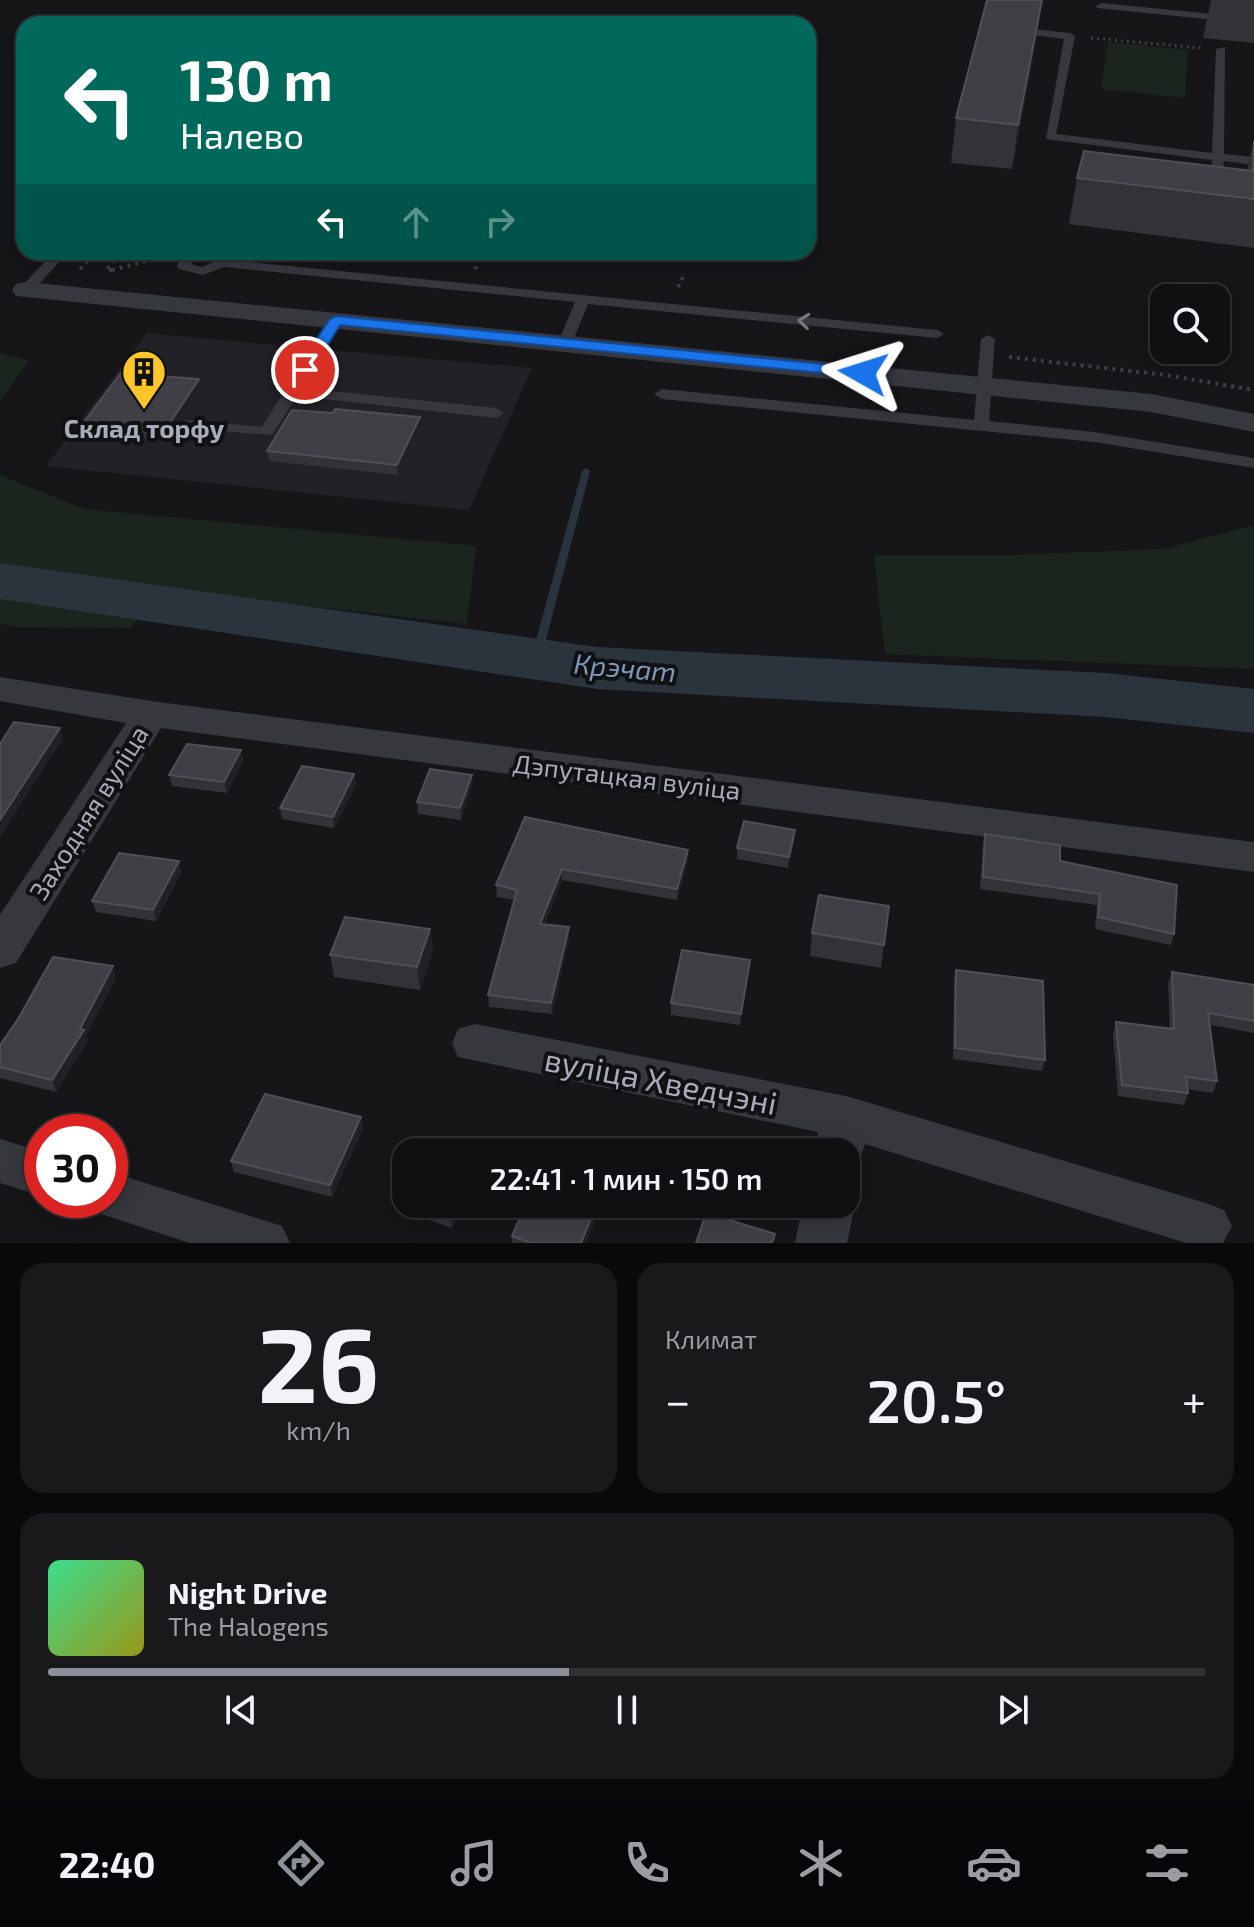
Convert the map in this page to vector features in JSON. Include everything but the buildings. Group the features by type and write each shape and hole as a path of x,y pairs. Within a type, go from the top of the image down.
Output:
{"street":[{"path":"26,290 1151,403 1254,423"},
{"name":"Дэпутацкая вуліца","path":"0,689 151,714 1254,857"},
{"name":"Заходняя вуліца","path":"0,951 151,714"},
{"name":"вуліца Хведчэні","path":"475,1043 1206,1226"},
{"path":"0,1161 24,1168"},
{"path":"128,1201 264,1243"},
{"path":"821,1243 826,1218"}],"lane":[{"path":"1101,6 1254,21"},
{"path":"1022,31 1070,36 1050,137 1254,161"},
{"path":"1214,197 1221,49"},
{"path":"26,290 54,260"},
{"path":"222,263 937,334"},
{"path":"565,343 583,300"},
{"path":"186,425 267,432 336,320"},
{"path":"981,425 988,339"},
{"path":"292,391 496,413"},
{"path":"662,394 1094,437 1254,463"}],"path":[{"path":"1070,36 1221,49"},
{"path":"112,270 150,260"},
{"path":"475,269 480,260"}],"shaded area":[{"path":"1108,42 1188,50 1185,98 1101,89"},
{"path":"147,333 532,368 469,510 46,466"},
{"path":"0,353 29,360 0,402"},
{"path":"0,475 84,509 476,546 467,624 159,589 131,628 18,627 0,624"},
{"path":"1254,527 1254,669 885,654 874,555 1011,555 1164,549"}],"waterway":[{"path":"536,659 586,471"},
{"name":"Крэчат","path":"0,581 597,668 1106,695 1254,711"}],"place":[{"name":"Склад торфу","path":"144,411"}],"route":[{"path":"305,370 336,320 863,373"}]}
